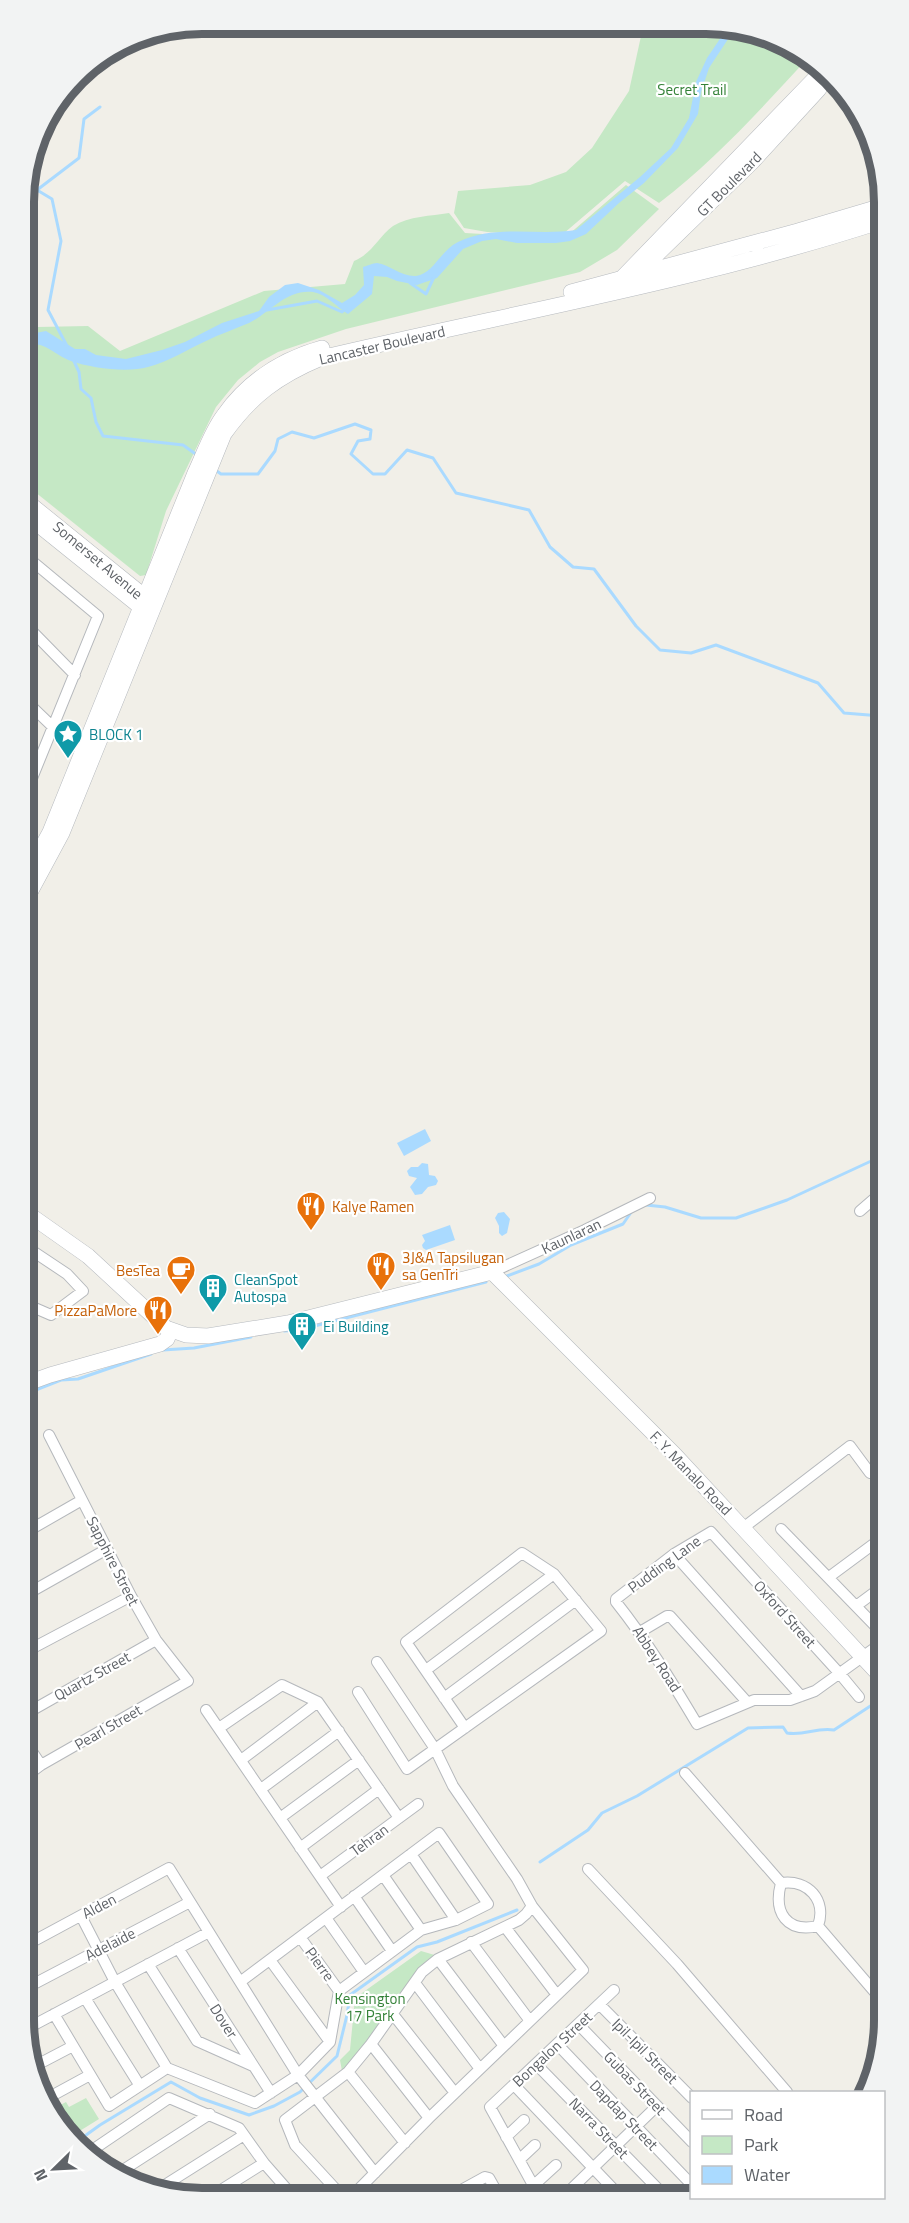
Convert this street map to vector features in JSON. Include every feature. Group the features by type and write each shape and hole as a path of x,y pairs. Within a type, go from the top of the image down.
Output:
{"street":[{"name":"GT Boulevard","path":"623,284 631,266 817,77"},
{"name":"GT Boulevard","path":"623,284 665,249 753,161 824,83"},
{"name":"Lancaster Boulevard","path":"623,284 874,208"},
{"name":"Lancaster Boulevard","path":"35,860 50,832 146,607 204,466 215,428 250,385 273,368 297,356 363,337 623,284 718,268 828,239 874,224"},
{"name":"Somerset Avenue","path":"35,509 146,607"},
{"name":"Somerset Avenue","path":"35,522 146,607"},
{"path":"35,563 98,616 54,728 35,767"},
{"name":"Lancaster Boulevard","path":"35,884 62,833 146,607"},
{"path":"35,634 75,675"},
{"path":"35,709 54,728"},
{"name":"Kaunlaran","path":"492,1272 650,1198"},
{"path":"860,1211 874,1199"},
{"path":"34,1218 88,1256 157,1321 171,1330 196,1337 288,1323 492,1272"},
{"path":"34,1252 67,1274 83,1291 51,1315 34,1308"},
{"name":"F. Y. Manalo Road","path":"492,1272 675,1455 874,1669"},
{"path":"34,1381 160,1344 167,1339 171,1330"},
{"name":"Sapphire Street","path":"49,1435 156,1641 188,1681"},
{"path":"743,1528 850,1446 870,1473"},
{"path":"34,1528 82,1500"},
{"path":"781,1529 874,1624"},
{"name":"Pudding Lane","path":"619,1596 674,1554 711,1532"},
{"name":"Oxford Street","path":"711,1532 859,1696"},
{"path":"829,1577 874,1544"},
{"path":"34,1590 107,1549"},
{"path":"358,1692 407,1769 465,1728 601,1631 554,1574 522,1553 406,1642 465,1728"},
{"path":"674,1554 801,1696"},
{"path":"426,1670 554,1574"},
{"path":"856,1606 874,1593"},
{"path":"34,1647 131,1596"},
{"name":"Abbey Road","path":"619,1596 616,1602 640,1632 697,1724 747,1702"},
{"path":"444,1698 576,1600"},
{"path":"640,1632 670,1616 747,1702 761,1699 790,1700 815,1691 874,1649"},
{"name":"Quartz Street","path":"34,1709 156,1641"},
{"path":"360,2188 429,2118 583,1970 532,1906 517,1879 453,1786 435,1749 377,1662"},
{"name":"Pearl Street","path":"34,1770 188,1681"},
{"path":"219,1728 282,1685 318,1702 399,1818"},
{"path":"241,1760 318,1702"},
{"path":"206,1710 341,1907"},
{"path":"261,1789 339,1731"},
{"path":"34,1755 41,1765"},
{"path":"280,1818 359,1761"},
{"path":"685,1773 781,1883 797,1883 805,1886 813,1894 820,1905 822,1915 818,1926"},
{"path":"300,1848 379,1790"},
{"name":"Tehran","path":"320,1876 418,1804"},
{"path":"81,1916 116,1982 167,2068 255,2103 300,2078 330,2042 339,1991 422,1930 456,1920 488,1904 439,1833 240,1982"},
{"path":"411,1854 456,1920"},
{"name":"Alden","path":"34,1941 169,1868 190,1902"},
{"path":"588,1869 677,1964 786,2091"},
{"path":"383,1875 422,1930"},
{"path":"781,1883 777,1897 783,1917 797,1927 807,1929 818,1926"},
{"path":"354,1896 392,1951"},
{"path":"190,1902 300,2078 375,2173"},
{"name":"Adelaide","path":"34,1984 190,1902"},
{"path":"335,2188 295,2145 285,2120 313,2095 348,2072 371,2044 422,1972 438,1959 506,1927 526,1914 532,1906"},
{"path":"326,1918 364,1972"},
{"path":"818,1926 874,1991"},
{"path":"506,1927 556,1995"},
{"path":"34,2025 209,1932"},
{"name":"Pierre","path":"300,1937 339,1991"},
{"path":"471,1942 530,2021"},
{"name":"Dover","path":"178,1948 271,2093"},
{"path":"438,1959 504,2046"},
{"path":"270,1960 330,2042"},
{"path":"148,1964 197,2041 253,2066"},
{"path":"415,1983 480,2069"},
{"name":"Bongalon Street","path":"506,2137 490,2107 614,1990"},
{"path":"85,1998 140,2086"},
{"name":"Ipil-Ipil Street","path":"599,2004 690,2096"},
{"path":"392,2013 455,2093"},
{"path":"54,2014 109,2106 167,2068"},
{"name":"Gubas Street","path":"578,2024 690,2140"},
{"path":"371,2044 429,2118"},
{"name":"Dapdap Street","path":"557,2044 690,2183"},
{"path":"40,2063 73,2046"},
{"name":"Narra Street","path":"536,2064 657,2188"},
{"path":"348,2072 405,2143"},
{"path":"52,2095 90,2075"},
{"path":"514,2085 594,2168 610,2188"},
{"path":"94,2148 168,2098 239,2127 282,2188"},
{"path":"572,2188 657,2106"},
{"path":"124,2169 210,2114"},
{"path":"524,2120 506,2137 534,2188"},
{"path":"166,2184 244,2135"},
{"path":"519,2160 536,2145"},
{"path":"224,2188 264,2163"},
{"path":"537,2188 556,2165"},
{"path":"465,2188 485,2177 489,2178 495,2188"}],"green space":[{"name":"Secret Trail","path":"641,34 706,34 739,38 761,43 802,65 718,152 659,203 625,181 563,234 568,235 626,185 659,209 617,250 580,272 346,329 278,352 260,362 238,380 216,407 166,511 146,575 140,576 35,492 35,328 88,326 120,351 264,291 345,284 354,261 366,254 388,230 406,220 420,217 449,213 465,233 537,235 464,228 454,213 458,191 530,185 566,172 592,148 629,91"},
{"name":"Kensington 17 Park","path":"421,1951 438,1956 388,2012 342,2071 340,2060 350,2050 355,1998"},
{"path":"86,2098 99,2119 78,2132 58,2106 66,2102 69,2107"}],"water":[{"path":"722,35 730,36 709,68 701,92 698,114 678,148 644,183 586,234 570,241 517,243 496,239 482,241 463,249 437,278 417,285 374,276 372,294 348,314 318,293 295,294 249,323 211,338 163,362 139,369 120,370 89,366 71,361 35,344 35,333 46,331 75,349 85,349 96,355 126,359 185,342 222,323 259,311 269,297 285,285 298,283 319,290 342,303 355,295 364,285 363,267 372,264 382,264 406,275 416,276 432,267 452,246 472,237 501,232 576,230 671,148 689,118 696,82 707,58"},
{"path":"425,1129 431,1141 404,1156 397,1143"},
{"path":"422,1163 428,1164 429,1175 435,1176 438,1181 436,1185 428,1187 422,1194 415,1195 410,1187 417,1178 409,1176 407,1171"},
{"path":"504,1212 510,1219 507,1233 502,1236 495,1218 498,1213"},
{"path":"450,1225 455,1240 426,1250 423,1248 425,1241 422,1235"}],"waterway":[{"path":"67,346 48,310 61,241 52,199 37,190 79,158 84,119 100,107"},
{"path":"410,283 426,294 434,277"},
{"path":"267,310 317,301 342,312 346,308"},
{"path":"73,359 79,372 81,389 91,398 96,422 103,436 183,445 197,455"},
{"path":"214,469 221,474 258,474 275,451 278,439 292,432 314,438 355,424 371,430 370,439 358,441 351,454 373,474 385,474 407,450 433,458 456,493 529,510 550,547 573,567 594,569 636,626 660,650 691,653 716,645 818,683 844,713 874,715"},
{"path":"646,1205 665,1207 701,1218 736,1218 787,1200 874,1160"},
{"path":"507,1276 539,1264 571,1245 623,1224 632,1211"},
{"path":"284,1331 299,1330 486,1282"},
{"path":"163,1350 194,1348 251,1337"},
{"path":"34,1391 61,1380 78,1379 151,1354"},
{"path":"540,1862 588,1830 602,1813 637,1796 748,1728 783,1727 787,1733 793,1734 834,1730 874,1704"},
{"path":"83,2138 171,2082 200,2098 249,2115 274,2106 300,2092 337,2056 350,1995 417,1947 437,1942 517,1910"}],"place":[{"name":"BLOCK 1","path":"68,760"},
{"name":"Kalye Ramen","path":"311,1232"},
{"name":"3J&A Tapsilugan sa GenTri","path":"381,1292"},
{"name":"BesTea","path":"181,1296"},
{"name":"CleanSpot Autospa","path":"213,1314"},
{"name":"PizzaPaMore","path":"158,1336"},
{"name":"Ei Building","path":"302,1352"}]}
